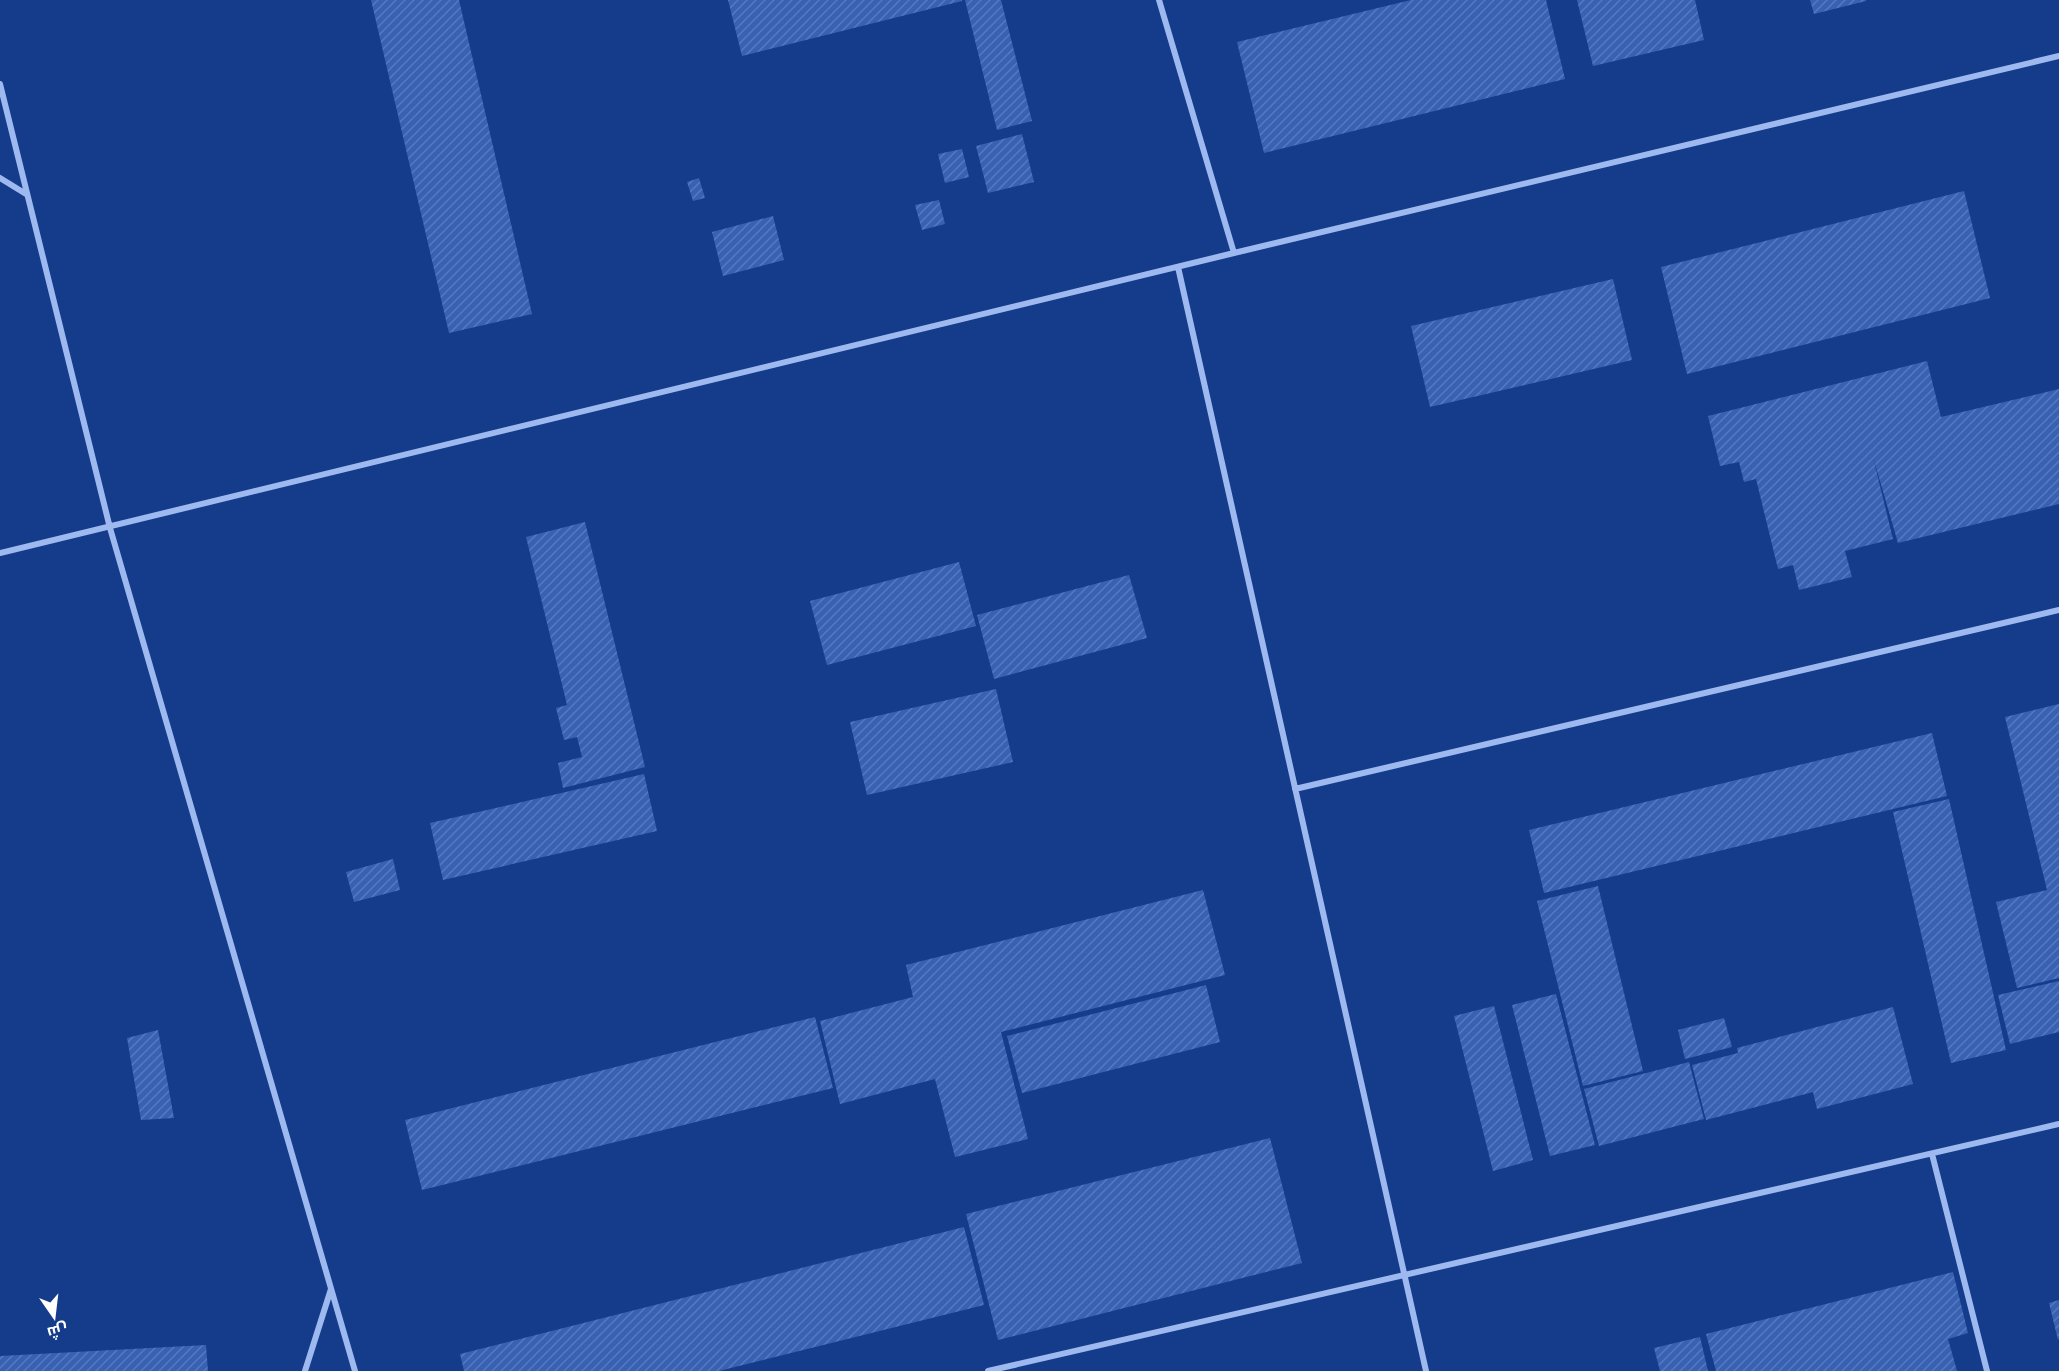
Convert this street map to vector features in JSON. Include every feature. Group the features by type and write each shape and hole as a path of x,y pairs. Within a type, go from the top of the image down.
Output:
{"street":[{"path":"1159,0 1234,253"},
{"path":"0,553 1234,253 2059,56"},
{"path":"0,84 110,528 355,1371"},
{"path":"0,178 26,194"},
{"path":"1178,267 1426,1371"},
{"path":"1295,789 2059,610"},
{"path":"988,1371 2059,1124"},
{"path":"1932,1154 1986,1371"},
{"path":"304,1371 331,1288"}],"building":[{"path":"371,0 459,0 532,314 449,333"},
{"path":"728,0 962,0 962,1 742,56"},
{"path":"965,0 1001,0 1032,121 997,130"},
{"path":"1411,0 1546,0 1565,79 1264,153 1237,42"},
{"path":"1577,0 1695,0 1704,40 1593,66"},
{"path":"1810,0 1866,0 1866,1 1814,14"},
{"path":"1022,134 1034,182 988,193 976,146"},
{"path":"962,149 969,177 945,183 938,154"},
{"path":"699,178 705,198 693,201 687,182"},
{"path":"1964,191 1990,298 1687,374 1661,267"},
{"path":"939,200 945,224 922,230 915,205"},
{"path":"773,216 784,260 723,276 712,232"},
{"path":"1613,279 1632,360 1430,407 1411,326"},
{"path":"1927,361 1941,417 2059,389 2059,504 1898,543 1873,457 1893,539 1845,551 1852,577 1799,590 1793,565 1778,569 1756,479 1744,482 1739,462 1720,466 1708,416"},
{"path":"585,522 645,767 563,788 558,763 582,757 577,737 564,740 556,708 567,705 526,537"},
{"path":"959,562 976,626 827,665 810,601"},
{"path":"1129,575 1147,638 994,679 977,615"},
{"path":"996,689 1013,762 867,795 850,722"},
{"path":"2059,704 2059,978 2017,988 1996,902 2047,890 2005,717"},
{"path":"1932,733 1947,796 1544,893 1529,830"},
{"path":"644,774 657,831 443,880 430,823"},
{"path":"1949,799 2006,1050 1951,1063 1893,812"},
{"path":"393,859 400,890 354,902 346,872"},
{"path":"1598,886 1643,1071 1583,1086 1537,901"},
{"path":"1203,890 1225,975 1001,1032 1028,1139 955,1157 935,1079 840,1104 820,1021 913,997 906,965"},
{"path":"2059,981 2059,1032 2010,1044 1998,995"},
{"path":"1206,985 1220,1042 1022,1093 1007,1036"},
{"path":"1556,994 1595,1145 1550,1156 1512,1005"},
{"path":"1494,1006 1533,1160 1493,1171 1454,1016"},
{"path":"1893,1007 1913,1084 1817,1109 1813,1092 1706,1120 1692,1065 1738,1053 1737,1048"},
{"path":"815,1017 833,1088 422,1190 405,1120"},
{"path":"1724,1018 1732,1047 1685,1059 1678,1030"},
{"path":"158,1030 174,1118 141,1120 127,1038"},
{"path":"1689,1062 1704,1119 1599,1146 1584,1089"},
{"path":"1270,1138 1302,1263 998,1340 966,1214"},
{"path":"964,1227 984,1305 719,1371 464,1371 460,1354"},
{"path":"1953,1272 1968,1333 1948,1339 1957,1371 1716,1371 1706,1334"},
{"path":"2059,1300 2059,1339 2058,1340 2049,1303"},
{"path":"1700,1337 1708,1371 1660,1371 1654,1348"},
{"path":"206,1345 208,1371 0,1371 0,1356"}]}
